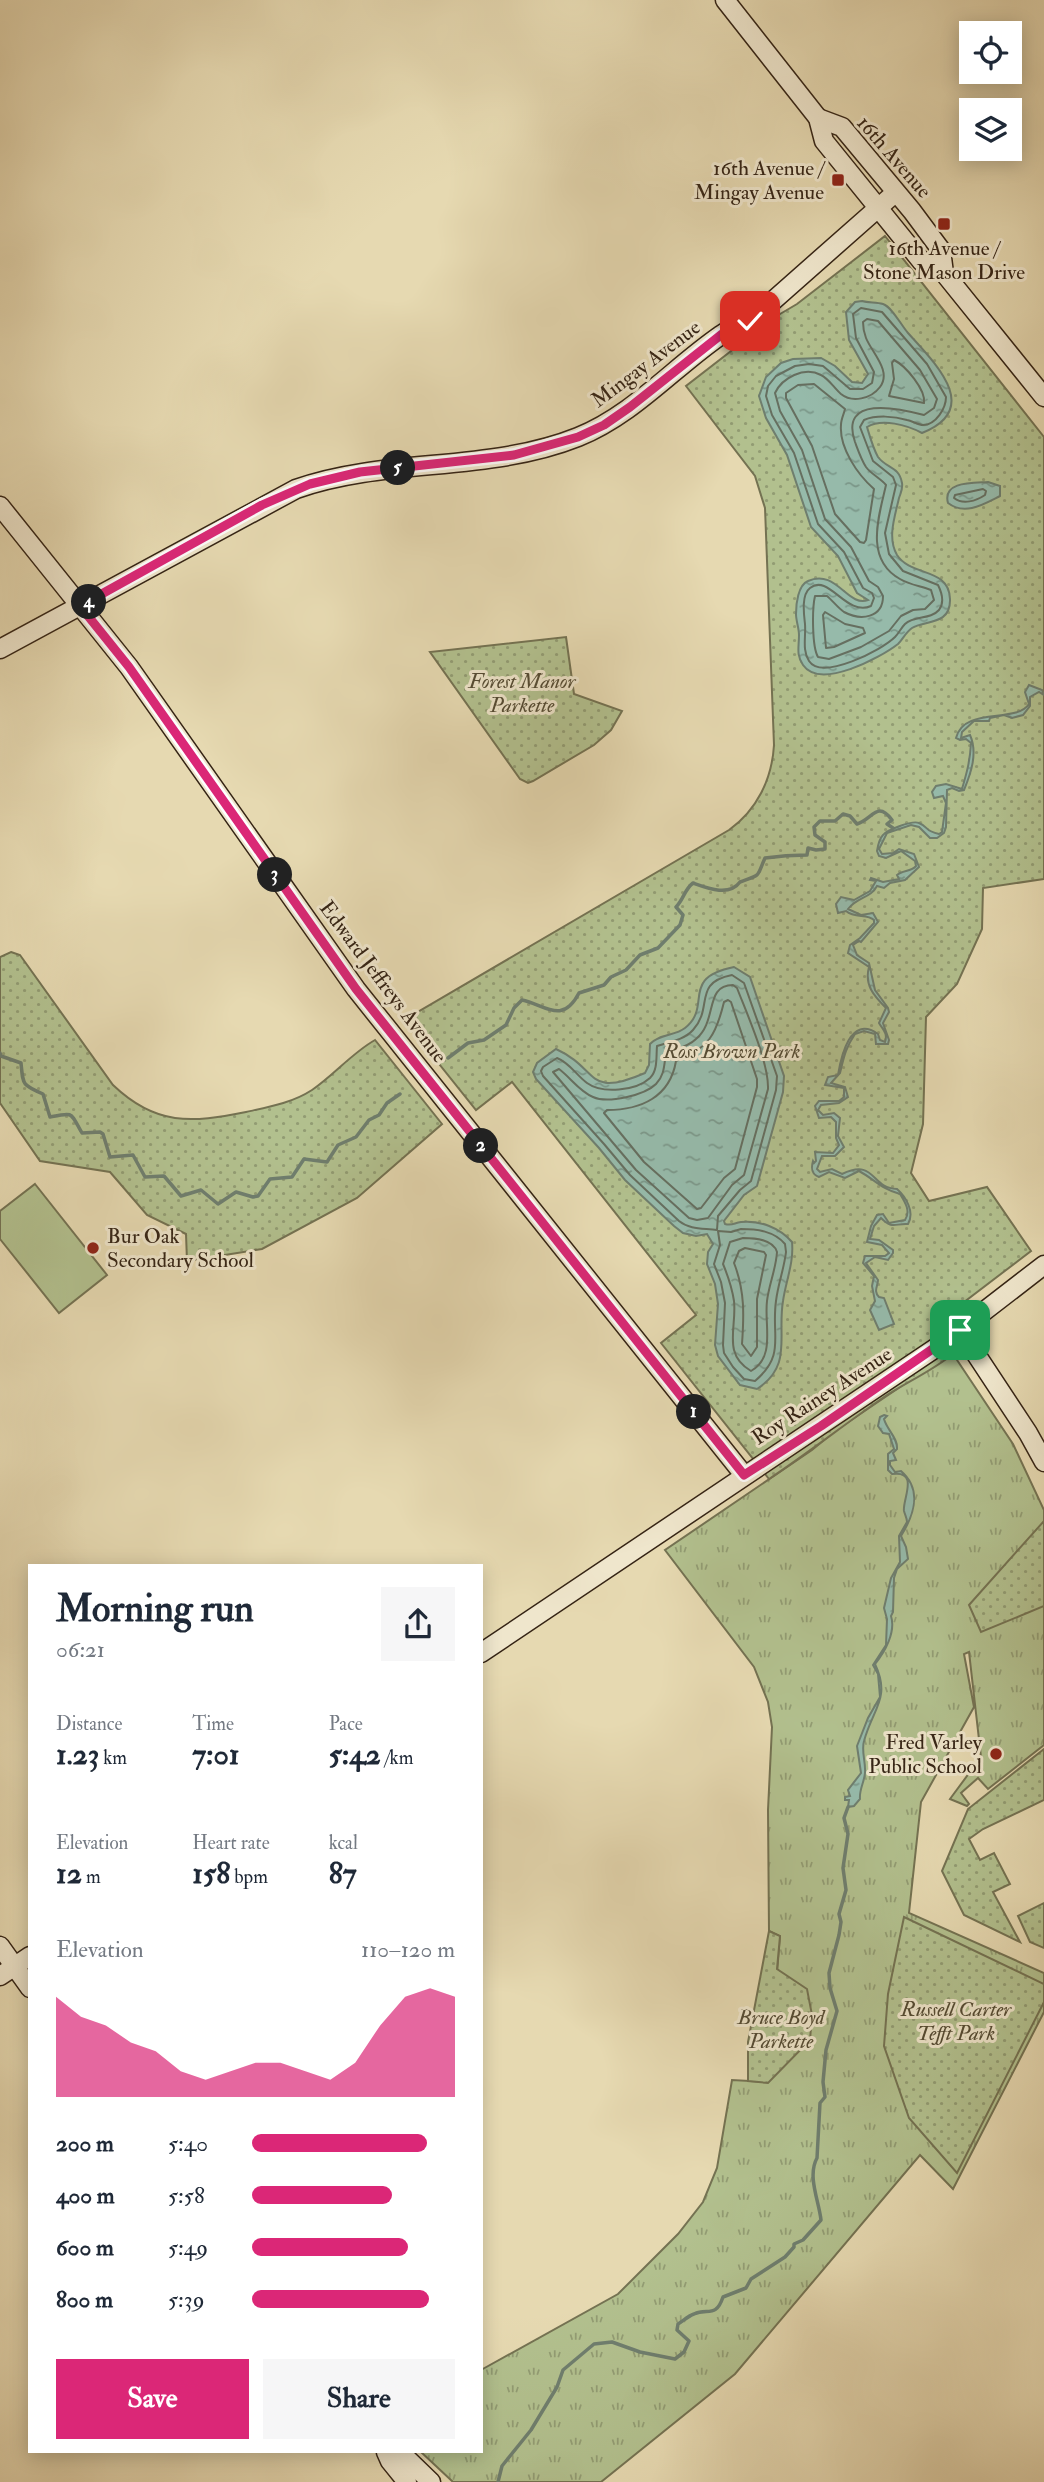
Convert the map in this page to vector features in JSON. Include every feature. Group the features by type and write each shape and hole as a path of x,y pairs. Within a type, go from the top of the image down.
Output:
{"street":[{"name":"16th Avenue","path":"725,0 818,118 824,141 922,262 944,273 1044,397"},
{"name":"16th Avenue","path":"818,118 842,127 912,211 941,250 944,273"},
{"name":"Mingay Avenue","path":"0,649 262,505 310,484 360,472 514,455 561,443 591,431 630,407 722,334 750,321 895,193"},
{"name":"Edward Jeffreys Avenue","path":"0,506 141,683 356,989 744,1475"},
{"name":"Roy Rainey Avenue","path":"483,1652 919,1359 1044,1265"},
{"path":"960,1330 1044,1462"},
{"path":"0,1946 7,1971 28,1987"},
{"path":"7,1971 28,1957"},
{"path":"386,2453 390,2462 407,2482"},
{"path":"401,2453 431,2482"}],"green space":[{"name":"Ross Brown Park","path":"885,236 1044,437 1044,879 983,888 982,929 957,984 926,1017 923,1124 911,1173 929,1201 987,1187 1031,1251 934,1325 953,1354 884,1397 769,1479 661,1343 696,1315 512,1082 476,1110 404,1020 729,830 755,803 770,770 774,745 765,508 755,476 686,386"},
{"name":"Forest Manor Parkette","path":"566,637 574,694 622,711 611,730 594,745 528,783 520,779 430,652"},
{"path":"11,952 20,955 113,1085 144,1108 159,1114 175,1118 208,1118 288,1101 312,1090 375,1040 442,1124 357,1198 262,1249 187,1261 186,1234 147,1215 110,1172 40,1161 0,1103 0,957"},
{"path":"35,1184 107,1275 59,1313 0,1239 0,1211"},
{"path":"953,1354 1013,1444 1044,1510 1044,1745 988,1789 978,1778 961,1793 969,1804 967,1806 950,1799 981,1757 969,1652 964,1654 974,1707 921,1802 909,1913 1044,1973 1044,2012 953,2189 920,2155 735,2374 601,2482 453,2482 422,2453 483,2453 483,2369 618,2294 678,2234 703,2202 717,2168 732,2080 768,2082 780,1936 769,1931 768,1810 772,1727 768,1702 754,1667 665,1550 906,1383"},
{"path":"1044,1521 1044,1606 981,1632 969,1605"},
{"path":"1044,1749 1044,1800 983,1829 969,1839 980,1860 994,1853 1010,1884 993,1892 1020,1942 964,1915 942,1871 968,1809"},
{"path":"1044,1903 1044,1948 1030,1942 1018,1916"},
{"name":"Russell Carter Tefft Park","path":"904,1917 1044,1984 1044,2002 957,2173 909,2118 884,2046 888,1994"},
{"name":"Bruce Boyd Parkette","path":"769,1931 780,1936 777,1969 807,1989 812,2015 810,2040 768,2083 748,2081 748,2042"}],"water":[{"path":"855,302 883,304 890,309 940,371 948,385 951,399 949,411 940,423 922,433 895,424 880,423 867,427 878,457 898,473 902,483 892,534 897,555 911,567 943,582 950,599 949,608 942,618 912,628 898,644 878,657 850,669 822,674 811,672 799,658 796,610 802,586 818,578 834,583 854,599 868,600 857,593 838,556 811,527 787,455 766,418 759,396 766,377 781,363 793,359 821,358 835,366 852,382 862,383 868,374 849,340 846,312"},
{"path":"988,482 1000,486 1000,496 968,509 954,507 948,503 947,496 954,487"},
{"path":"1029,685 1042,690 1044,695 1039,692 1030,697 1030,706 1023,715 1012,718 1004,715 990,718 989,721 974,721 962,732 961,738 970,735 973,749 973,763 964,790 947,790 944,833 937,838 930,838 919,827 911,825 887,833 879,849 882,854 893,853 899,849 914,854 919,867 905,880 890,883 884,888 877,886 848,909 861,915 873,913 878,922 861,942 853,945 857,955 869,963 875,990 888,1008 889,1012 883,1023 889,1040 888,1044 876,1044 875,1034 864,1031 855,1034 852,1039 840,1073 831,1083 845,1087 848,1097 839,1103 821,1105 818,1110 823,1115 834,1113 840,1118 838,1136 844,1147 835,1156 822,1156 817,1169 820,1172 832,1169 842,1174 861,1169 867,1171 882,1184 897,1189 908,1205 911,1215 908,1224 891,1225 881,1218 874,1226 870,1239 879,1240 893,1250 888,1260 875,1257 866,1263 878,1280 876,1293 884,1298 894,1324 879,1330 870,1310 875,1301 872,1286 874,1276 863,1263 865,1256 885,1256 889,1253 882,1245 867,1242 877,1215 883,1214 889,1223 905,1220 905,1203 900,1194 883,1187 859,1171 845,1178 829,1172 819,1177 814,1174 812,1168 813,1161 816,1161 815,1152 833,1153 839,1145 836,1122 831,1117 819,1118 815,1106 819,1101 839,1101 844,1097 844,1088 825,1085 828,1077 838,1075 849,1040 854,1033 860,1029 868,1029 878,1034 880,1040 885,1042 886,1039 879,1023 886,1008 869,985 869,967 848,953 850,945 860,938 874,920 846,911 838,913 836,904 841,897 854,900 870,891 876,881 870,880 871,878 883,882 899,879 897,875 916,866 915,861 901,851 886,858 879,856 877,851 881,838 889,831 911,823 919,823 934,833 942,832 946,803 943,796 934,798 932,792 936,786 946,784 962,789 971,743 966,739 956,738 961,728 979,718 1022,710 1029,704 1025,692"},
{"path":"734,967 750,977 784,1076 783,1092 757,1186 744,1195 724,1221 727,1225 741,1222 762,1224 776,1229 792,1242 791,1264 783,1301 779,1360 768,1380 757,1389 740,1385 718,1356 715,1345 718,1304 715,1284 707,1264 708,1252 713,1244 707,1234 696,1236 683,1233 674,1226 625,1180 536,1079 533,1072 537,1063 556,1049 602,1082 612,1083 645,1073 649,1065 650,1044 658,1038 685,1028 697,1011 699,993 707,978"},
{"path":"887,1416 884,1419 897,1445 893,1453 896,1460 890,1461 890,1465 895,1472 901,1471 908,1478 914,1494 914,1503 910,1520 901,1536 908,1559 897,1569 894,1578 891,1635 886,1648 875,1664 879,1676 881,1686 881,1695 863,1745 865,1773 860,1799 854,1806 848,1807 849,1800 845,1800 845,1797 850,1796 848,1790 861,1773 857,1746 880,1697 878,1674 873,1665 886,1645 887,1619 884,1608 891,1578 900,1562 899,1536 907,1522 904,1506 908,1481 900,1474 892,1474 888,1470 888,1454 894,1449 889,1434 883,1433 878,1426 880,1417"}],"waterway":[{"path":"448,1058 468,1043 484,1040 506,1025 514,1008 522,1000 552,1010 566,1009 579,993 604,985 611,977 626,970 640,955 658,948 680,925 683,915 676,907 693,883 718,890 730,889 757,874 765,858 807,855 808,848 825,849 825,842 815,835 814,827 820,821 835,821 843,814 850,816 857,824 882,811 892,820 887,824 893,828"},
{"path":"0,1053 1,1056 21,1063 25,1083 43,1094 50,1117 70,1115 82,1133 103,1134 110,1157 133,1155 145,1177 164,1176 181,1196 201,1190 218,1204 236,1192 258,1196 270,1179 292,1177 304,1159 327,1162 338,1145 356,1137 369,1120 379,1115 387,1103 400,1094"},
{"path":"498,2482 502,2466 531,2430 557,2387 563,2370 594,2344 612,2342 640,2352 675,2359 684,2352 689,2341 677,2330 678,2324 699,2312 714,2310 723,2297 746,2288 751,2279 785,2257 794,2244 803,2240 821,2220 813,2173 817,2158 820,2103 825,2097 823,2082 826,2050 837,2011 830,1988 829,1973 839,1935 839,1914 846,1890 843,1868 848,1834 844,1818 848,1807"}],"place":[{"name":"16th Avenue / Mingay Avenue","path":"838,180"},
{"name":"16th Avenue / Stone Mason Drive","path":"944,224"},
{"name":"Bur Oak Secondary School","path":"93,1248"},
{"name":"Fred Varley Public School","path":"996,1754"}],"route":[{"path":"750,321 722,334 630,407 604,425 578,437 549,447 499,458 360,472 310,484 262,505 80,606 129,667 356,989 744,1475 821,1426 960,1330"}]}
